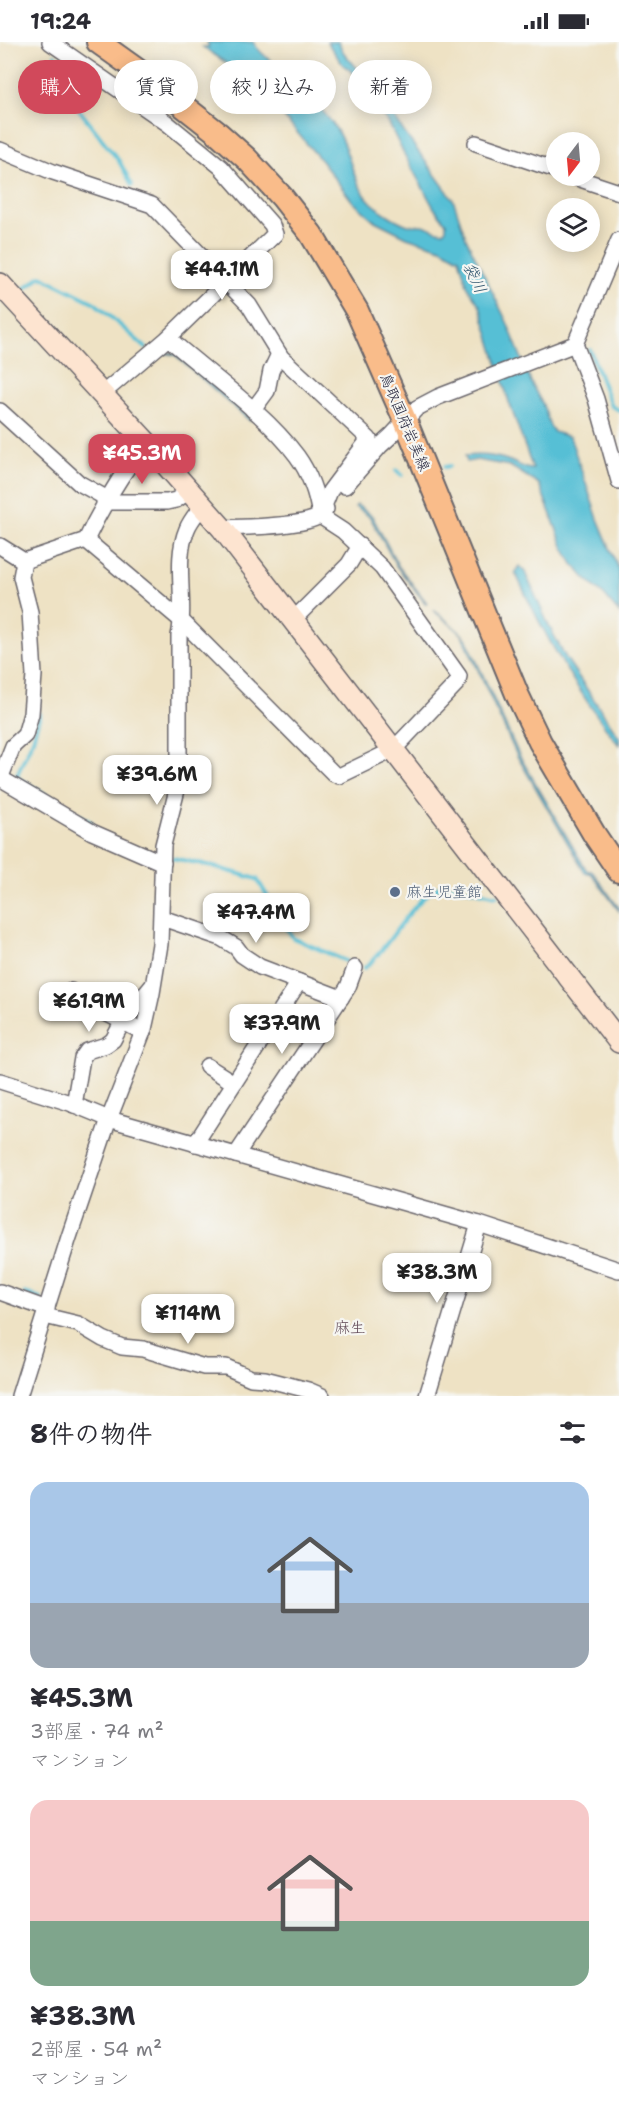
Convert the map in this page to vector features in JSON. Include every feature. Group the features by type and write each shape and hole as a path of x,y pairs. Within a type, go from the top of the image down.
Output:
{"main road":[{"name":"鳥取国府岩美線","path":"98,42 219,134 247,159 282,197 311,234 357,311 405,420 517,694 564,786 619,872"}],"street":[{"path":"50,42 167,123 212,160 272,225 275,234 168,338 102,394"},
{"path":"476,143 546,168"},
{"path":"0,150 53,172 152,205 249,305 279,354 369,440 330,491 320,516"},
{"path":"600,186 619,192"},
{"path":"619,240 575,344 596,399 619,481"},
{"path":"0,284 222,528 619,1042"},
{"path":"87,540 182,621 334,774 339,776 393,750 458,682 459,676 382,568 360,546 320,516 317,496 298,457 253,410 168,338"},
{"path":"222,528 277,525 312,520 320,516 380,446 417,408 438,397 575,344"},
{"path":"253,410 267,391 271,371 279,354"},
{"path":"0,411 79,483 105,500 167,502 196,498"},
{"path":"24,561 87,540 105,500 146,442"},
{"path":"19,1396 109,1119 143,1032 154,984 162,918 163,845 179,782 181,564 183,542 196,498"},
{"path":"0,546 24,561"},
{"path":"293,620 349,564 360,546"},
{"path":"24,561 21,577 30,612 34,675 31,714 25,735 6,744 0,778 92,832 163,863"},
{"path":"162,918 221,939 236,947 260,967 341,998"},
{"path":"236,1155 348,987 355,968"},
{"path":"195,1144 299,982"},
{"path":"74,1105 82,1058 87,1051 106,1045 113,1040 123,1021 154,984"},
{"path":"71,991 80,1000 143,1032"},
{"path":"207,1066 234,1083"},
{"path":"0,1081 109,1119 479,1224 619,1270"},
{"path":"427,1396 479,1224"},
{"path":"0,1292 78,1324 122,1347 143,1349 204,1367 226,1367 251,1378 265,1379 322,1396"}],"water":[{"path":"207,42 253,42 270,60 222,60 203,47 209,47"},
{"path":"327,42 338,42 350,60 348,60 348,69"},
{"name":"袋川","path":"281,114 326,114 341,138 355,177 372,203 403,223 424,225 443,232 446,229 446,223 434,208 388,122 381,114 393,114 453,199 466,238 507,322 550,426 554,432 570,437 598,519 619,570 619,613 573,564 563,546 539,484 510,466 477,460 467,462 465,456 488,456 533,469 509,402 480,306 468,288 459,258 441,248 407,237 375,221 353,202"},
{"path":"163,352 176,353 252,419 250,421 175,355 163,353 158,356"},
{"path":"357,505 372,516 399,567 426,604 397,567 370,517 355,507"},
{"path":"519,566 524,570 566,658 619,737 619,745 575,683 549,639 515,572"},
{"path":"461,634 466,638 519,755 587,871 592,871 619,911 591,873 585,873 517,756"}],"waterway":[{"path":"55,55 77,107 119,161 132,185"},
{"path":"21,291 41,276 95,303 146,348"},
{"path":"590,350 611,406 619,410"},
{"path":"445,467 450,466"},
{"path":"396,470 402,475"},
{"path":"40,714 33,739 16,777 92,823"},
{"path":"173,858 257,879 293,938 346,961"},
{"path":"364,968 414,908 425,896 436,889 452,886 497,896"},
{"path":"25,1293 41,1298"}],"place":[{"name":"麻生児童館","path":"395,892"}],"district":[{"name":"麻生","path":"350,1327"}]}
